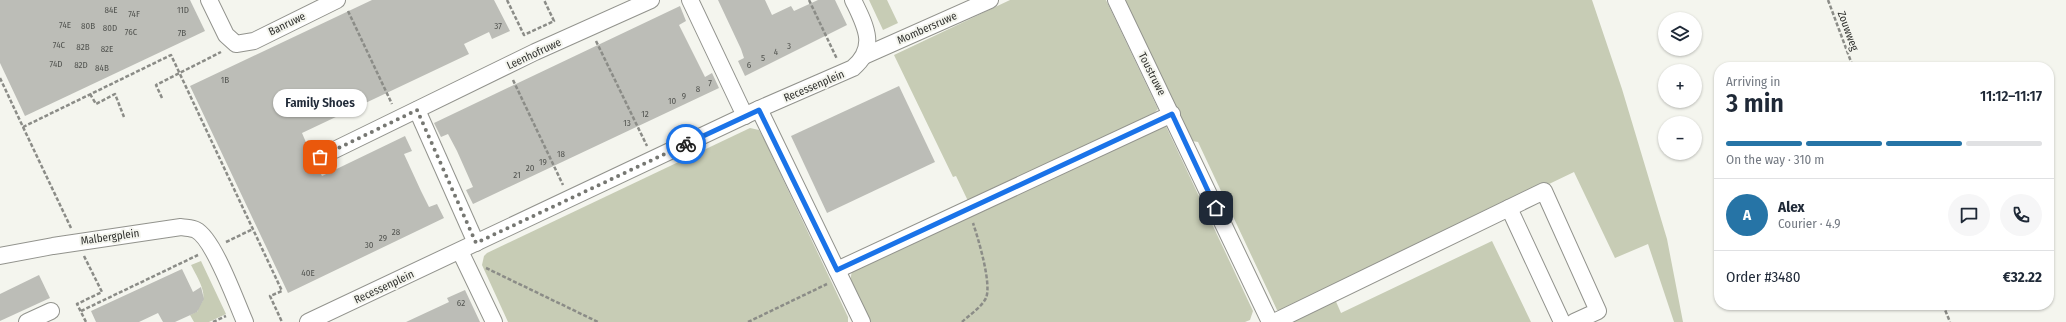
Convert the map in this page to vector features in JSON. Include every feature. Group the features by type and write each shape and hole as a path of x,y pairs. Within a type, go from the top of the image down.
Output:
{"street":[{"path":"209,0 226,36 236,44"},
{"name":"Leenhofruwe","path":"320,157 506,67 652,0"},
{"path":"690,0 839,274 862,322"},
{"path":"853,0 868,32 868,40 864,56"},
{"name":"Mombersruwe","path":"864,56 990,0"},
{"name":"Toustruwe","path":"1116,0 1172,114 1270,322"},
{"name":"Banruwe","path":"236,44 254,41 342,4"},
{"name":"Recessenplein","path":"308,322 461,254 476,243 752,113 843,73 853,68 864,56"},
{"path":"417,110 476,243"},
{"path":"839,274 968,209 1172,114"},
{"path":"1274,322 1544,191 1598,311 1574,322"},
{"path":"1509,208 1562,322"},
{"name":"Malbergplein","path":"0,256 53,246 181,227 197,230 205,237 212,249 245,322"},
{"path":"461,254 494,322"},
{"path":"27,322 51,311"}],"path":[{"path":"507,0 524,35 554,21 544,0"},
{"path":"809,0 843,73"},
{"name":"Zouwweg","path":"1828,0 1851,62"},
{"path":"342,4 399,119"},
{"path":"590,28 653,160"},
{"path":"162,98 156,85 236,44"},
{"path":"22,127 171,55 282,291 270,296 282,322"},
{"path":"506,67 570,199"},
{"path":"0,78 38,160"},
{"path":"90,94 96,104 115,94 124,117"},
{"path":"962,322 982,304 988,292 979,242 968,209"},
{"path":"81,311 253,229"},
{"path":"461,254 598,322"},
{"path":"748,322 839,274"},
{"path":"1945,310 1950,322"}],"green space":[{"path":"869,0 887,0 898,23 883,30"},
{"path":"1010,0 1106,0 1158,109 1154,113 968,201 956,176 953,177 894,55"},
{"path":"1125,0 1592,0 1622,89 1667,239 1683,322 1674,322 1648,244 1615,258 1574,172 1285,310 1277,310 1198,142 1192,141"},
{"path":"1165,124 1253,311 1250,320 1245,322 870,322 850,281 852,271"},
{"path":"750,128 759,130 763,137 848,317 848,322 508,322 482,265 484,256 487,253"},
{"path":"1492,241 1531,322 1289,322 1334,297 1341,313"},
{"path":"201,261 226,314 209,322 194,322 190,315 198,311 197,307 203,299 202,288 191,265"}],"building":[{"path":"0,0 190,0 205,31 25,116 0,63"},
{"path":"372,0 494,0 510,31 492,39 489,32 464,44 469,54 302,133 311,154 311,161 317,166 322,176 405,136 412,151 404,154 421,191 429,207 437,204 444,218 288,293 190,86"},
{"path":"718,0 765,0 772,15 791,6 794,11 818,0 835,0 847,25 745,76 738,61 744,58 741,49"},
{"path":"680,6 686,21 679,25 705,77 712,73 719,88 473,204 466,190 473,187 457,151 448,134 441,137 434,123"},
{"path":"899,86 935,162 827,213 791,136"},
{"path":"182,269 193,292 201,287 204,299 197,312 175,322 163,322 158,313 139,322 96,322 91,311"},
{"path":"39,275 50,298 0,321 0,294"},
{"path":"465,290 480,322 406,322 449,302 447,298"}],"way so far":[{"path":"320,157 417,110 476,243 686,144"}],"place":[{"name":"Family Shoes","path":"320,157"}],"route":[{"path":"686,144 759,110 837,270 1172,114 1216,208"}]}
